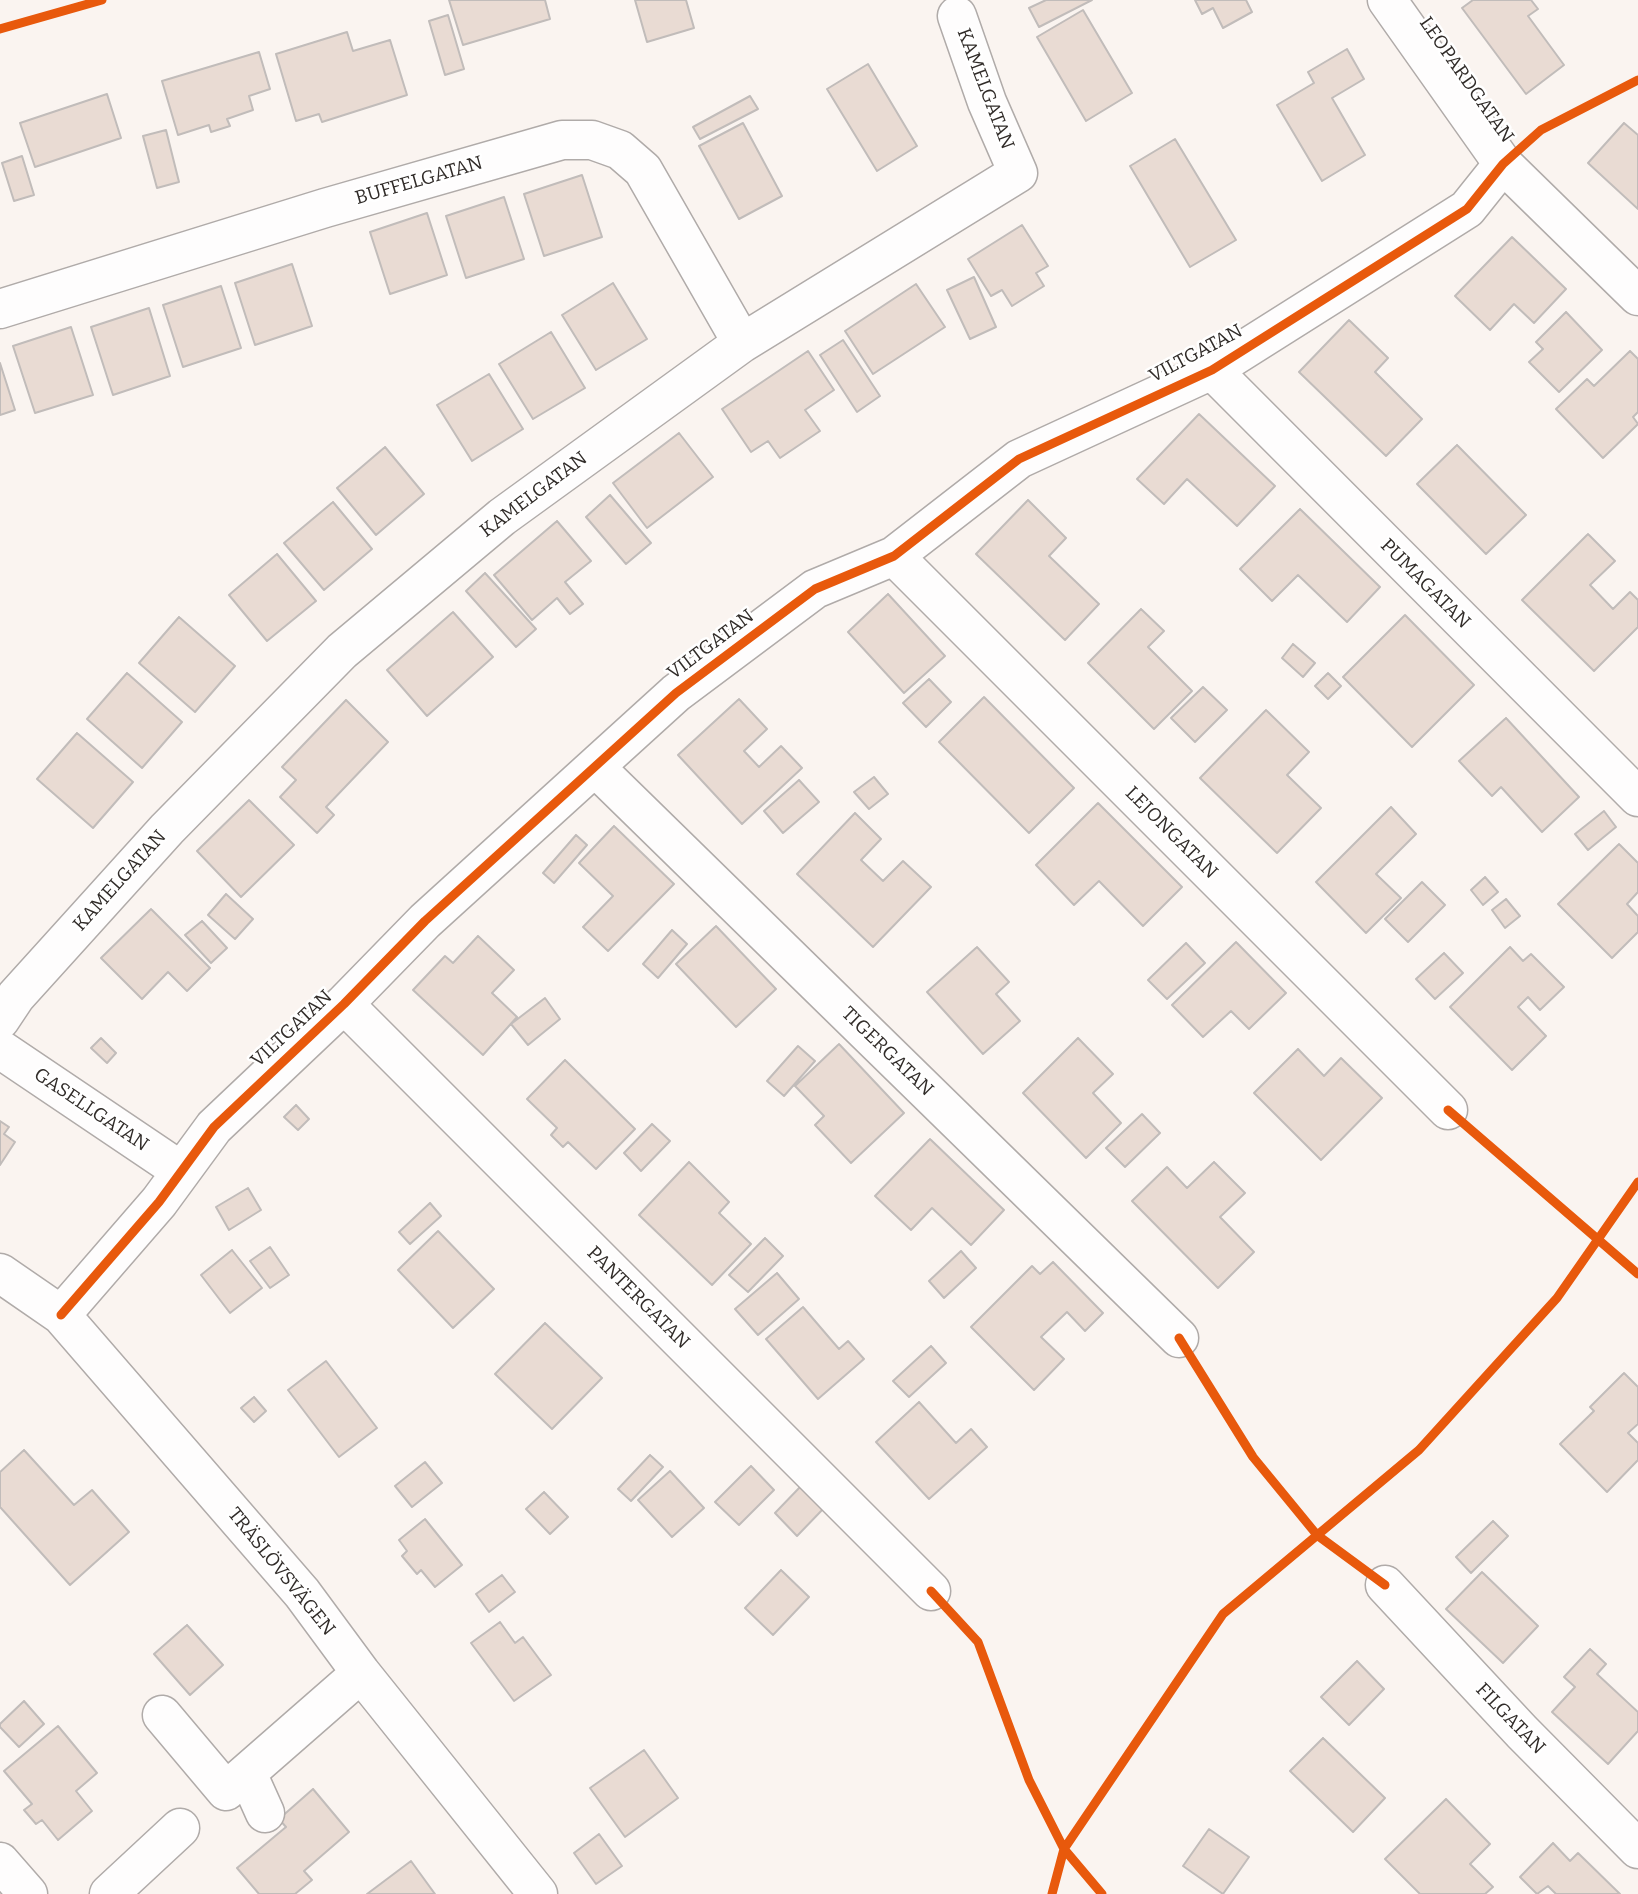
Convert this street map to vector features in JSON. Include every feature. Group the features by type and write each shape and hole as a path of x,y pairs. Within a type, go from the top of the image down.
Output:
{"street":[{"name":"LEOPARDGATAN","path":"1387,0 1503,164 1638,296"},
{"name":"KAMELGATAN","path":"0,1020 16,996 167,829 342,651 502,517 742,342 1018,173 987,102 957,16"},
{"name":"BUFFELGATAN","path":"0,309 325,208 562,140 592,140 620,150 643,170 742,342"},
{"name":"VILTGATAN","path":"61,1315 159,1202 214,1127 344,1004 425,920 676,693 816,589 894,556 1019,459 1212,370 1467,209 1503,164"},
{"name":"PUMAGATAN","path":"1212,370 1638,797"},
{"name":"LEJONGATAN","path":"894,556 1448,1110"},
{"name":"TIGERGATAN","path":"595,767 1179,1338"},
{"name":"PANTERGATAN","path":"344,1004 931,1591"},
{"name":"GASELLGATAN","path":"0,1049 181,1171"},
{"name":"TRÄSLÖVSVÄGEN","path":"0,1273 61,1315 302,1593 361,1673 538,1894"},
{"name":"FILGATAN","path":"1385,1586 1522,1732 1638,1849"},
{"path":"162,1715 226,1791 361,1673"},
{"path":"247,1773 265,1812"},
{"path":"109,1894 180,1828"},
{"path":"0,1862 28,1894"}],"building":[{"path":"449,0 545,0 550,19 463,45"},
{"path":"635,0 686,0 694,28 647,42"},
{"path":"1046,0 1092,0 1039,27 1029,8"},
{"path":"1195,0 1246,0 1252,12 1223,28 1213,8 1202,14"},
{"path":"1473,0 1531,0 1538,9 1528,16 1564,65 1526,94 1462,8"},
{"path":"1083,10 1132,93 1086,121 1037,37"},
{"path":"448,15 464,69 445,75 429,21"},
{"path":"347,32 353,51 390,40 407,95 322,122 319,114 296,121 276,54"},
{"path":"1347,49 1364,79 1332,98 1365,155 1322,181 1277,105 1314,83 1308,72"},
{"path":"259,52 270,89 249,96 253,110 227,119 230,126 211,132 209,125 178,135 162,81"},
{"path":"868,64 917,146 877,171 827,89"},
{"path":"107,94 121,138 35,167 20,123"},
{"path":"750,96 758,109 700,139 693,127"},
{"path":"743,123 782,196 739,219 699,146"},
{"path":"1624,123 1638,135 1638,209 1588,163"},
{"path":"166,130 179,182 157,188 143,136"},
{"path":"1175,139 1236,240 1190,267 1130,166"},
{"path":"22,156 34,195 14,201 2,163"},
{"path":"582,175 602,237 544,256 524,194"},
{"path":"504,197 524,259 466,278 446,216"},
{"path":"427,213 447,275 390,294 370,232"},
{"path":"1022,225 1048,266 1036,273 1044,286 1012,306 1002,290 991,296 968,259"},
{"path":"1512,237 1566,289 1534,323 1514,304 1490,330 1455,296"},
{"path":"292,264 312,326 255,345 235,283"},
{"path":"974,277 996,327 970,339 947,290"},
{"path":"613,283 647,339 596,370 562,315"},
{"path":"916,284 945,327 873,374 845,331"},
{"path":"221,286 241,348 183,367 163,305"},
{"path":"149,308 170,376 113,395 91,327"},
{"path":"1566,312 1602,350 1559,392 1529,362 1543,349 1536,342"},
{"path":"1349,320 1388,358 1375,372 1422,419 1386,456 1299,372"},
{"path":"71,327 93,395 35,413 13,346"},
{"path":"551,332 585,388 533,419 499,364"},
{"path":"843,340 880,396 857,412 820,355"},
{"path":"808,351 834,390 805,410 820,431 780,458 768,441 751,452 722,409"},
{"path":"1630,351 1638,359 1638,412 1633,417 1638,424 1603,458 1556,409 1587,379 1594,386"},
{"path":"0,363 15,410 0,415"},
{"path":"489,374 523,429 472,461 437,405"},
{"path":"1199,414 1275,486 1237,526 1187,479 1164,504 1137,479"},
{"path":"679,433 713,477 647,528 613,483"},
{"path":"1457,445 1526,515 1486,554 1417,484"},
{"path":"385,447 424,494 376,535 337,488"},
{"path":"610,495 651,543 626,564 586,517"},
{"path":"1028,500 1066,538 1049,556 1099,604 1065,640 976,554"},
{"path":"333,502 372,549 324,590 284,543"},
{"path":"1300,509 1380,587 1347,622 1298,575 1272,601 1240,569"},
{"path":"557,521 591,561 565,582 583,604 570,614 557,598 532,620 494,575"},
{"path":"1588,534 1615,561 1590,585 1613,609 1630,592 1638,600 1638,627 1594,671 1522,600"},
{"path":"277,554 316,601 267,641 229,595"},
{"path":"485,573 536,629 516,647 466,591"},
{"path":"888,594 945,656 904,693 848,632"},
{"path":"1141,609 1164,631 1148,647 1192,691 1154,729 1088,663"},
{"path":"453,612 493,657 427,716 387,670"},
{"path":"1405,615 1474,685 1412,747 1343,677"},
{"path":"179,617 235,666 195,712 139,663"},
{"path":"1293,644 1315,663 1303,677 1282,658"},
{"path":"127,673 182,722 142,768 87,719"},
{"path":"1328,673 1341,686 1328,699 1315,686"},
{"path":"929,679 951,702 926,727 903,703"},
{"path":"1203,687 1227,710 1195,742 1171,718"},
{"path":"984,697 1074,788 1029,833 939,742"},
{"path":"739,699 767,729 744,751 759,767 781,746 802,768 742,824 678,755"},
{"path":"346,700 388,742 326,807 334,815 317,833 280,797 296,780 282,767"},
{"path":"1266,710 1309,752 1287,775 1321,808 1277,853 1200,778"},
{"path":"1506,718 1579,797 1542,832 1501,787 1492,796 1459,761"},
{"path":"77,733 133,782 93,828 37,779"},
{"path":"874,777 888,794 869,809 854,792"},
{"path":"799,780 819,802 783,833 764,811"},
{"path":"249,800 294,845 241,897 197,851"},
{"path":"1098,803 1182,887 1143,926 1099,881 1074,905 1036,865"},
{"path":"1391,807 1416,834 1376,874 1401,898 1366,933 1316,882"},
{"path":"1604,811 1616,827 1588,850 1575,834"},
{"path":"855,813 881,839 861,860 883,881 903,861 931,887 873,947 797,874"},
{"path":"614,826 674,884 608,951 583,927 613,896 579,863"},
{"path":"576,835 587,845 554,883 543,873"},
{"path":"1619,844 1638,863 1638,892 1627,904 1638,916 1638,932 1612,958 1558,904"},
{"path":"1485,877 1498,892 1483,905 1471,890"},
{"path":"1422,882 1445,905 1408,942 1385,919"},
{"path":"226,894 253,919 235,939 208,915"},
{"path":"1506,899 1520,916 1505,928 1492,910"},
{"path":"151,909 210,968 187,991 168,972 142,999 101,958"},
{"path":"202,921 227,948 211,963 185,935"},
{"path":"716,926 776,989 736,1027 676,964"},
{"path":"672,930 687,944 658,978 643,964"},
{"path":"478,936 514,970 492,993 517,1017 483,1055 413,990 445,956 453,963"},
{"path":"1236,942 1286,993 1249,1029 1231,1011 1203,1037 1172,1005"},
{"path":"1186,943 1205,963 1167,999 1148,980"},
{"path":"977,947 1009,982 996,994 1020,1021 983,1054 927,992"},
{"path":"1510,947 1523,961 1531,954 1564,987 1540,1010 1528,997 1518,1007 1546,1036 1512,1070 1450,1007"},
{"path":"1444,953 1463,973 1435,999 1416,979"},
{"path":"545,998 560,1019 528,1045 511,1024"},
{"path":"101,1038 116,1053 107,1063 91,1048"},
{"path":"1078,1038 1113,1074 1093,1093 1121,1123 1086,1158 1023,1093"},
{"path":"839,1044 904,1113 851,1163 815,1125 824,1116 795,1086"},
{"path":"798,1046 815,1061 784,1096 767,1081"},
{"path":"1298,1049 1324,1076 1341,1058 1382,1098 1321,1160 1254,1093"},
{"path":"565,1060 635,1129 596,1169 568,1142 563,1147 551,1135 557,1128 527,1099"},
{"path":"296,1105 309,1119 298,1130 284,1117"},
{"path":"1142,1114 1160,1133 1125,1167 1106,1148"},
{"path":"0,1121 9,1127 4,1134 15,1142 0,1165"},
{"path":"652,1124 670,1141 641,1171 624,1153"},
{"path":"930,1139 1004,1210 971,1245 932,1208 911,1230 875,1196"},
{"path":"689,1162 729,1202 719,1213 751,1244 712,1285 639,1215"},
{"path":"1214,1162 1245,1193 1220,1217 1254,1252 1218,1288 1132,1201 1167,1167 1187,1188"},
{"path":"248,1188 261,1210 229,1230 216,1207"},
{"path":"430,1203 441,1216 410,1244 399,1232"},
{"path":"438,1231 494,1289 453,1328 398,1270"},
{"path":"765,1238 783,1256 748,1292 729,1275"},
{"path":"270,1247 289,1275 270,1288 250,1261"},
{"path":"232,1250 262,1288 230,1313 201,1275"},
{"path":"961,1251 976,1268 944,1298 929,1281"},
{"path":"1053,1262 1103,1313 1085,1331 1067,1312 1041,1337 1064,1359 1034,1390 971,1327 1032,1266 1040,1274"},
{"path":"777,1273 799,1299 758,1335 735,1309"},
{"path":"803,1307 839,1349 848,1341 864,1359 818,1399 766,1339"},
{"path":"545,1323 602,1378 552,1429 495,1374"},
{"path":"931,1346 946,1363 909,1397 893,1381"},
{"path":"326,1361 377,1428 339,1457 288,1390"},
{"path":"1624,1373 1638,1387 1638,1424 1628,1433 1638,1443 1638,1460 1607,1492 1560,1444 1594,1411 1590,1407"},
{"path":"254,1397 266,1411 254,1422 241,1408"},
{"path":"919,1402 956,1443 971,1429 987,1447 929,1499 876,1442"},
{"path":"24,1450 74,1505 92,1490 129,1532 70,1585 0,1507 0,1472"},
{"path":"650,1455 663,1467 631,1501 618,1489"},
{"path":"425,1462 442,1483 412,1507 395,1486"},
{"path":"751,1466 774,1490 739,1525 715,1502"},
{"path":"670,1471 704,1508 672,1537 638,1500"},
{"path":"801,1486 824,1508 797,1536 775,1513"},
{"path":"544,1492 568,1517 550,1534 526,1509"},
{"path":"425,1519 462,1565 435,1587 421,1570 417,1574 402,1556 407,1551 399,1540"},
{"path":"1493,1521 1508,1536 1471,1573 1456,1557"},
{"path":"781,1570 809,1597 773,1635 745,1608"},
{"path":"1482,1572 1538,1626 1503,1663 1446,1609"},
{"path":"502,1575 515,1592 489,1612 476,1594"},
{"path":"500,1622 515,1643 523,1637 551,1675 514,1701 471,1643"},
{"path":"187,1625 223,1665 190,1695 154,1654"},
{"path":"1590,1649 1606,1664 1597,1674 1638,1712 1638,1731 1608,1764 1552,1712 1575,1687 1564,1677"},
{"path":"1357,1661 1384,1689 1349,1725 1321,1697"},
{"path":"24,1701 44,1724 19,1747 0,1724"},
{"path":"58,1726 97,1773 76,1791 92,1811 58,1840 42,1820 36,1824 24,1810 32,1804 4,1771"},
{"path":"1323,1738 1385,1798 1353,1832 1290,1771"},
{"path":"644,1750 678,1798 625,1837 590,1788"},
{"path":"313,1789 349,1832 304,1871 312,1880 295,1894 259,1894 237,1868 286,1827 279,1819"},
{"path":"1446,1799 1490,1844 1470,1864 1493,1887 1485,1894 1420,1894 1385,1859"},
{"path":"1209,1829 1249,1857 1223,1894 1183,1866"},
{"path":"599,1834 622,1866 596,1884 574,1853"},
{"path":"1553,1843 1570,1861 1578,1853 1620,1894 1556,1894 1548,1886 1537,1894 1520,1877"},
{"path":"411,1861 435,1894 367,1894"}],"cycle path":[{"path":"0,29 102,0"},
{"path":"61,1315 159,1202 214,1127 344,1004 425,921 676,693 815,589 894,556 1019,459 1212,370 1467,209 1503,164 1541,130 1638,80"},
{"path":"1448,1110 1638,1274"},
{"path":"1052,1894 1064,1849 1223,1614 1419,1450 1557,1298 1638,1182"},
{"path":"1179,1338 1253,1457 1317,1535 1385,1585"},
{"path":"931,1591 978,1642 1029,1780 1064,1849 1102,1894"}]}
